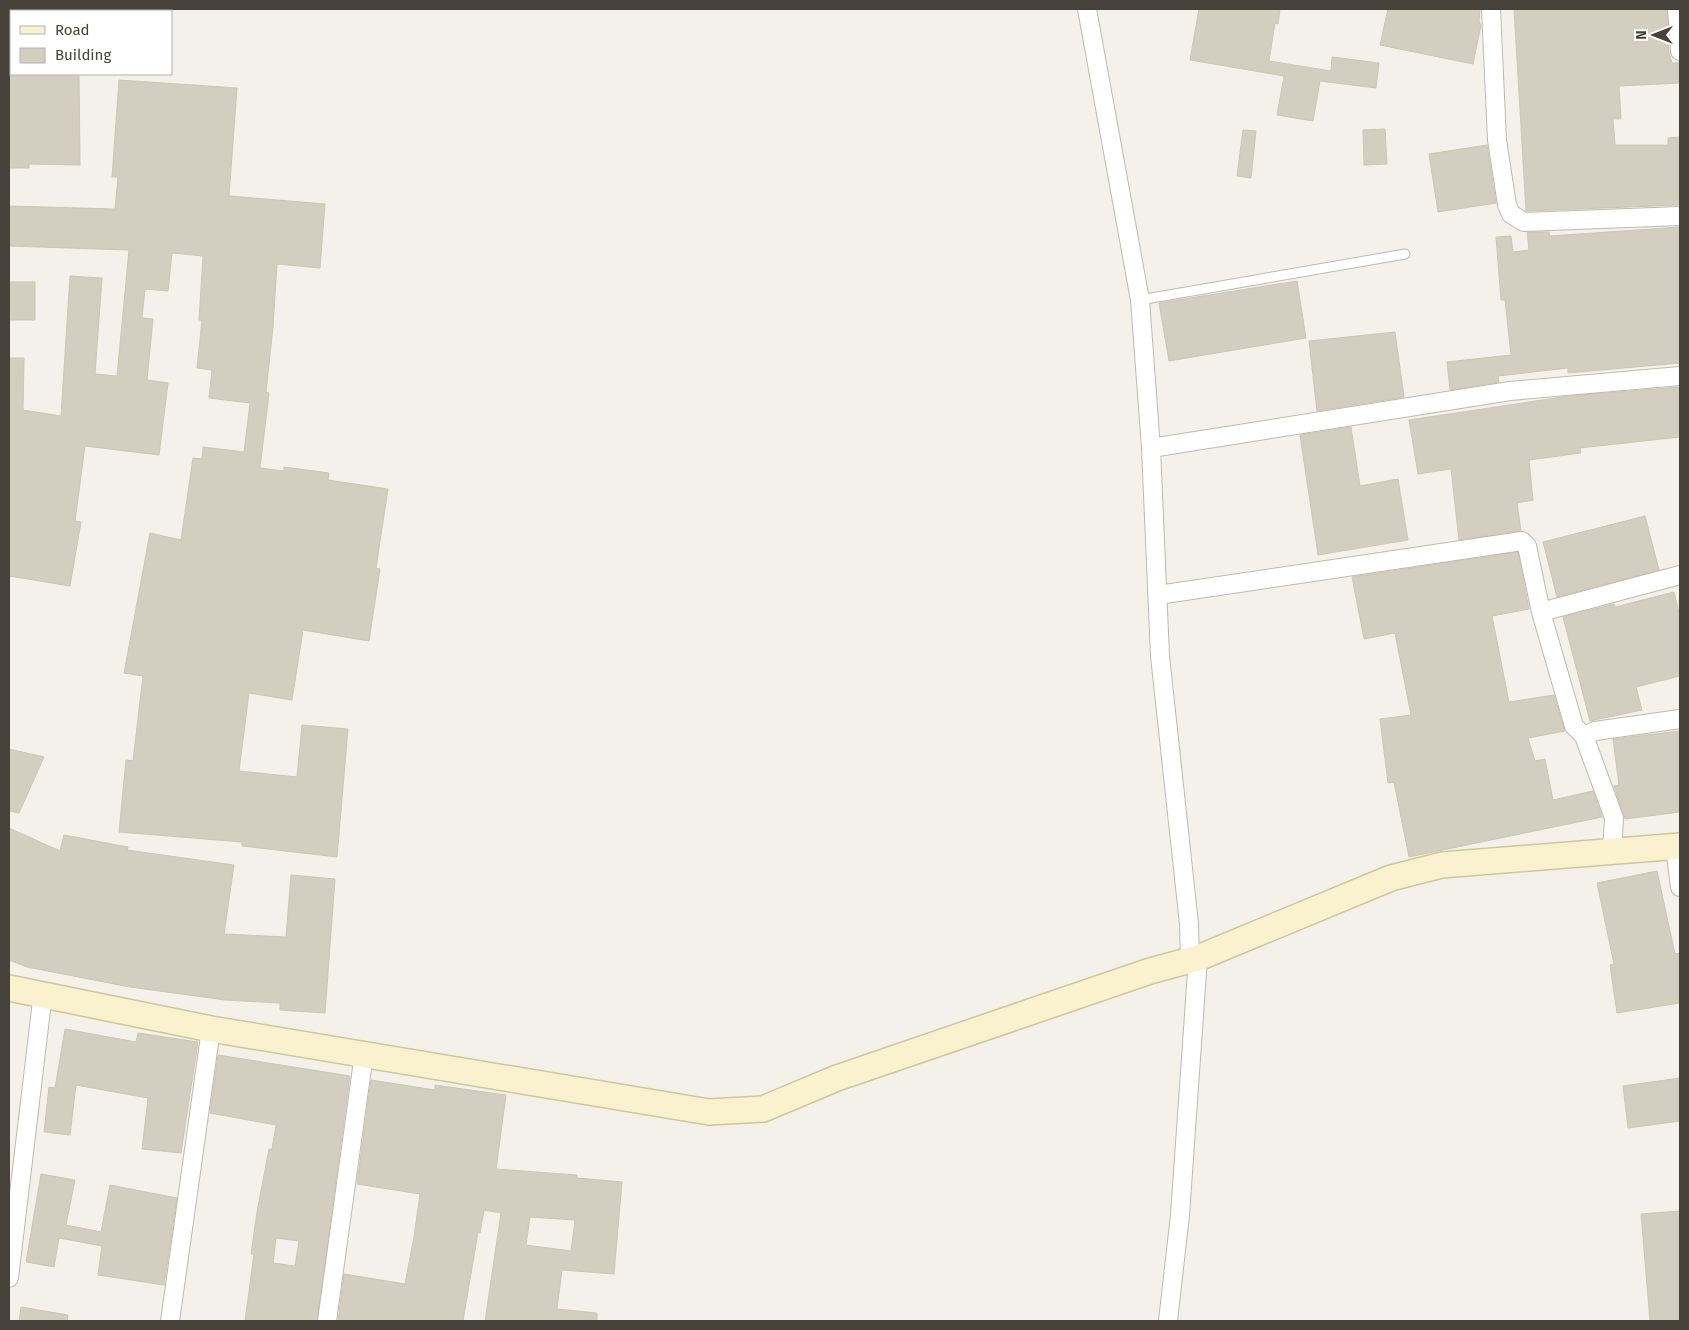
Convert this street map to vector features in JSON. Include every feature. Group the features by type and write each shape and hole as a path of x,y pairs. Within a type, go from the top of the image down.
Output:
{"street":[{"path":"1087,9 1140,300 1151,448 1160,656 1194,959 1180,1215 1168,1321"},
{"path":"1491,9 1497,140 1507,205 1511,214 1524,222 1680,216"},
{"path":"1677,9 1680,51"},
{"path":"1151,448 1510,391 1680,376"},
{"path":"1158,595 1516,540 1522,541 1527,546 1541,612 1574,726 1584,736 1614,818 1612,852"},
{"path":"1541,612 1680,576"},
{"path":"1584,736 1594,731 1680,719"},
{"path":"9,988 43,993 211,1029 709,1112 763,1109 837,1078 1150,971 1194,959 1391,878 1442,865 1678,847 1680,887"},
{"path":"9,1278 43,993"},
{"path":"170,1321 211,1029"},
{"path":"327,1321 364,1054"}],"lane":[{"path":"1140,300 1405,254"}],"building":[{"path":"1199,9 1280,9 1278,24 1275,23 1269,61 1331,71 1332,57 1379,63 1376,88 1320,81 1313,121 1277,115 1284,76 1190,60"},
{"path":"1388,9 1480,9 1479,22 1481,25 1473,64 1380,45"},
{"path":"1514,9 1667,9 1669,52 1672,63 1680,63 1680,83 1619,86 1621,119 1613,119 1615,145 1668,145 1668,138 1680,137 1680,205 1526,211"},
{"path":"9,74 79,75 80,165 29,164 29,168 9,168"},
{"path":"119,80 237,88 229,196 325,204 320,268 277,264 266,392 269,393 260,468 284,471 284,467 329,473 328,480 388,489 376,568 380,569 369,641 303,630 292,700 249,693 239,771 297,777 302,725 348,729 337,857 242,846 242,842 119,832 126,760 133,761 143,676 124,673 150,533 181,540 193,458 202,459 203,447 244,452 250,403 209,398 212,370 197,368 202,320 199,320 203,256 172,253 168,291 145,289 142,318 153,319 147,380 168,383 159,455 85,446 75,521 81,522 70,586 9,576 9,358 24,358 23,410 61,416 70,276 102,278 95,374 117,376 129,250 9,246 9,206 115,209 118,177 112,177"},
{"path":"1385,129 1387,164 1364,165 1363,130"},
{"path":"1243,130 1256,131 1251,178 1237,176"},
{"path":"1487,145 1496,203 1438,212 1429,154"},
{"path":"1680,227 1680,363 1568,373 1568,368 1498,376 1499,382 1450,390 1447,362 1511,355 1505,300 1501,300 1496,237 1511,236 1513,252 1529,250 1527,232 1549,232 1550,236"},
{"path":"1297,281 1306,338 1169,361 1159,303"},
{"path":"9,282 35,282 35,320 9,320"},
{"path":"1395,332 1404,397 1317,411 1309,341"},
{"path":"1680,387 1680,437 1580,448 1581,453 1529,460 1533,500 1517,503 1521,531 1459,540 1451,469 1418,474 1409,420 1569,396"},
{"path":"1351,427 1360,486 1398,479 1408,540 1318,555 1300,435"},
{"path":"1645,516 1659,570 1557,597 1543,542"},
{"path":"1518,552 1529,609 1492,616 1509,702 1554,695 1565,731 1528,738 1535,761 1545,759 1553,800 1593,791 1602,817 1409,857 1394,782 1388,783 1380,719 1411,715 1395,633 1364,639 1352,577"},
{"path":"1674,592 1680,617 1680,676 1636,687 1642,710 1590,721 1563,617 1614,604 1615,607"},
{"path":"1680,731 1680,812 1625,819 1614,786 1619,785 1613,739"},
{"path":"9,749 44,757 19,813 9,811"},
{"path":"9,828 60,851 64,835 128,847 127,850 234,865 224,934 286,937 291,875 335,879 325,1013 280,1010 280,1003 225,1000 130,987 27,967 9,960"},
{"path":"1657,871 1675,954 1680,953 1680,1003 1617,1013 1610,965 1614,964 1597,883"},
{"path":"65,1029 136,1042 138,1033 198,1042 181,1153 142,1149 148,1098 76,1085 70,1135 44,1132 49,1087 55,1088"},
{"path":"218,1055 350,1076 317,1321 245,1321 254,1254 251,1254 257,1212 269,1149 272,1149 276,1125 210,1113","holes":["276,1238 299,1241 295,1266 273,1263"]},
{"path":"1680,1078 1680,1121 1628,1128 1623,1086"},
{"path":"371,1080 435,1090 435,1085 506,1095 496,1169 577,1175 577,1178 622,1182 614,1274 562,1270 557,1309 597,1313 597,1321 485,1321 501,1213 484,1210 480,1233 478,1232 463,1321 338,1321 344,1274 405,1284 420,1194 357,1184","holes":["530,1217 575,1220 571,1251 526,1245"]},
{"path":"41,1174 75,1180 66,1225 101,1232 110,1185 177,1198 164,1285 98,1275 102,1246 59,1238 54,1267 26,1262"},
{"path":"1680,1211 1680,1321 1650,1321 1641,1214"},
{"path":"21,1307 68,1315 67,1321 19,1321"}]}
